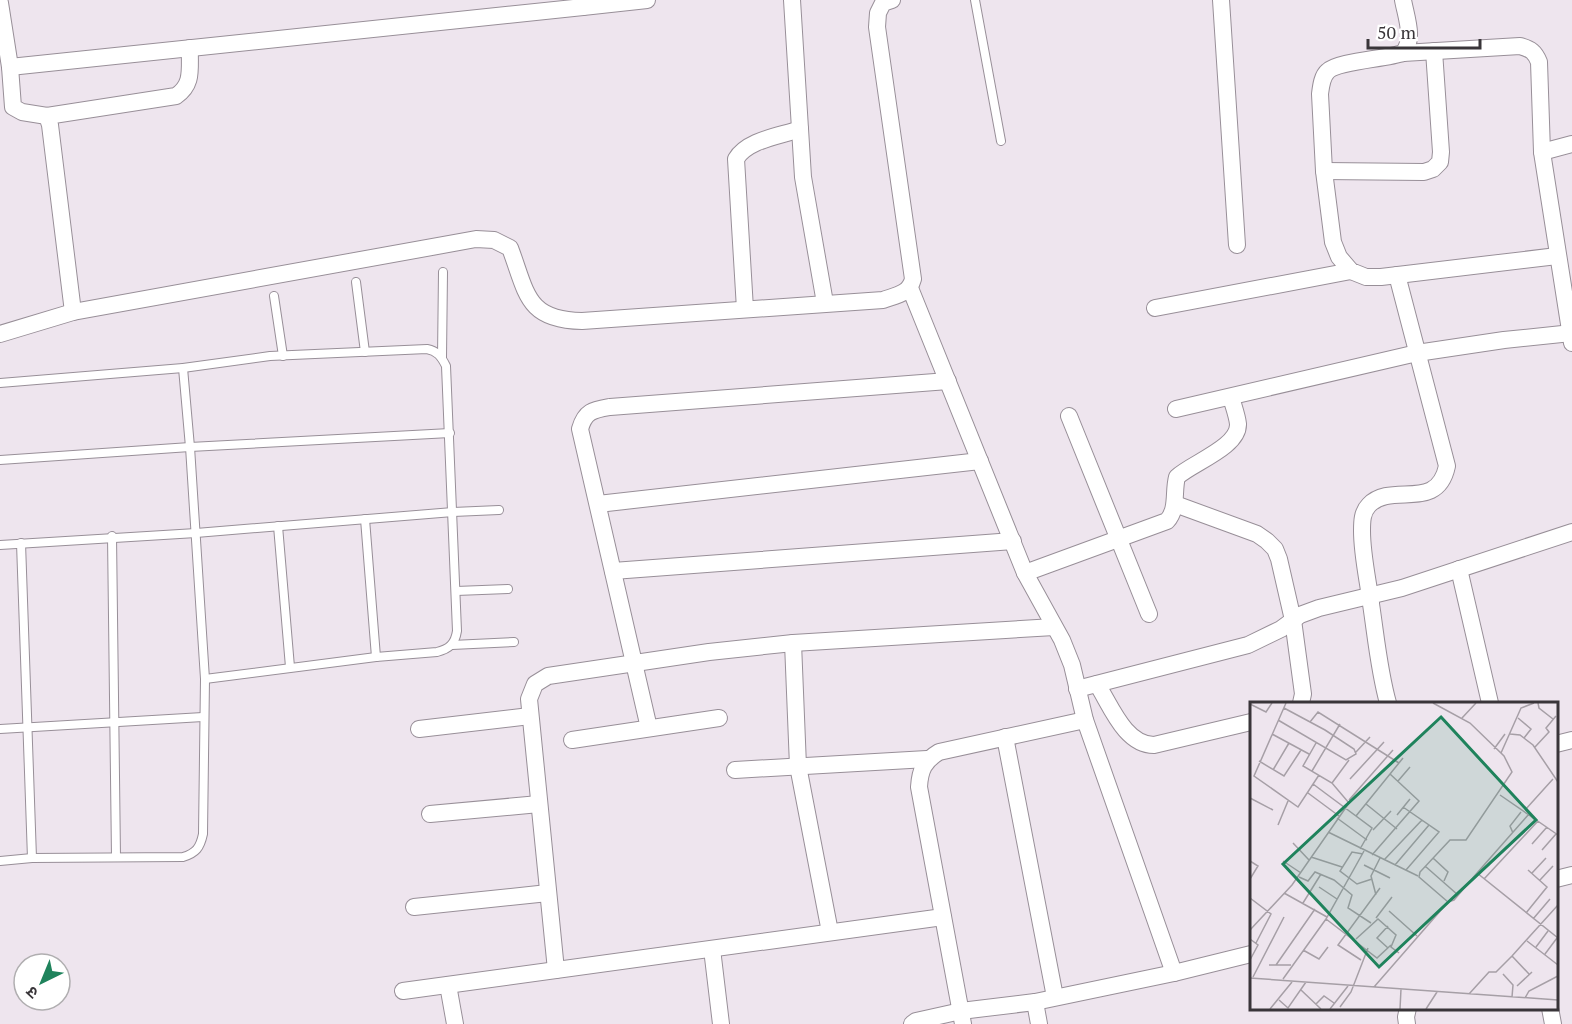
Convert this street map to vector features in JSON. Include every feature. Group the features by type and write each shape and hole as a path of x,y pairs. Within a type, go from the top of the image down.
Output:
{"street":[{"path":"10,67 582,3 647,0"},
{"path":"792,0 802,177 825,303"},
{"path":"1221,0 1237,245"},
{"path":"1403,0 1409,38 1408,47 1404,53"},
{"path":"0,334 73,312 476,239 494,240 510,248 529,298 541,313 560,321 883,300 902,294 910,288 913,279 877,27 878,13 884,1"},
{"path":"0,3 10,67 6,107 22,112 47,116 176,96 186,90 189,80 190,48"},
{"path":"1176,410 1417,353 1495,341 1572,337 1568,286 1557,256 1542,152 1539,62 1536,54 1520,46 1404,53 1337,65 1327,71 1320,93 1324,171 1333,242 1340,257 1351,271 1366,277 1397,275 1557,256"},
{"path":"1324,171 1424,172 1433,169 1440,162 1434,51"},
{"path":"47,116 50,124 73,312"},
{"path":"745,309 736,159 740,152 749,146 800,129"},
{"path":"1542,152 1572,144"},
{"path":"1155,308 1351,271"},
{"path":"1388,702 1370,596 1362,531 1363,515 1369,505 1382,497 1420,494 1436,488 1444,478 1447,466 1397,275"},
{"path":"910,288 1025,573 1072,665 1085,720 1174,973"},
{"path":"649,728 580,429 583,418 593,410 610,407 948,381"},
{"path":"1025,573 1167,521 1172,515 1175,504 1177,477 1185,469 1226,445 1235,437 1238,425 1231,397"},
{"path":"1069,416 1149,614"},
{"path":"598,504 980,461"},
{"path":"1175,504 1257,534 1268,540 1275,549 1293,620 1303,694 1301,702"},
{"path":"1077,688 1248,645 1319,608 1402,588 1572,532"},
{"path":"613,571 1013,541"},
{"path":"1459,569 1490,702"},
{"path":"555,970 530,716 529,699 535,684 548,676 709,652 793,643 1054,627"},
{"path":"793,643 798,766 830,933"},
{"path":"1097,684 1125,729 1134,739 1144,745 1154,745 1250,722"},
{"path":"419,729 530,716"},
{"path":"572,740 719,718"},
{"path":"735,770 927,759 939,752 1085,720"},
{"path":"1005,737 1055,997"},
{"path":"1557,744 1572,740"},
{"path":"927,759 920,772 919,787 962,1017"},
{"path":"430,814 539,804"},
{"path":"1557,879 1572,875"},
{"path":"414,907 548,893"},
{"path":"403,991 943,917"},
{"path":"712,949 721,1024"},
{"path":"912,1024 916,1021 962,1017 1035,1002 1174,973 1250,954"},
{"path":"448,985 455,1024"},
{"path":"1035,1002 1039,1024"},
{"path":"1407,1024 1408,1009"},
{"path":"1550,1009 1553,1024"}],"lane":[{"path":"975,0 1001,141"},
{"path":"443,272 442,357 446,366 450,433 457,631 452,645"},
{"path":"356,282 365,352"},
{"path":"274,296 283,356"},
{"path":"0,383 183,368 283,356 427,349 435,351 442,357"},
{"path":"0,861 32,858 183,857 195,853 201,846 205,679 183,368"},
{"path":"0,460 450,433"},
{"path":"0,545 499,510"},
{"path":"365,519 376,657"},
{"path":"278,526 290,667"},
{"path":"112,536 116,857"},
{"path":"21,543 32,858"},
{"path":"456,591 508,589"},
{"path":"205,679 290,667 437,652 452,645 514,642"},
{"path":"0,729 203,717"}]}
